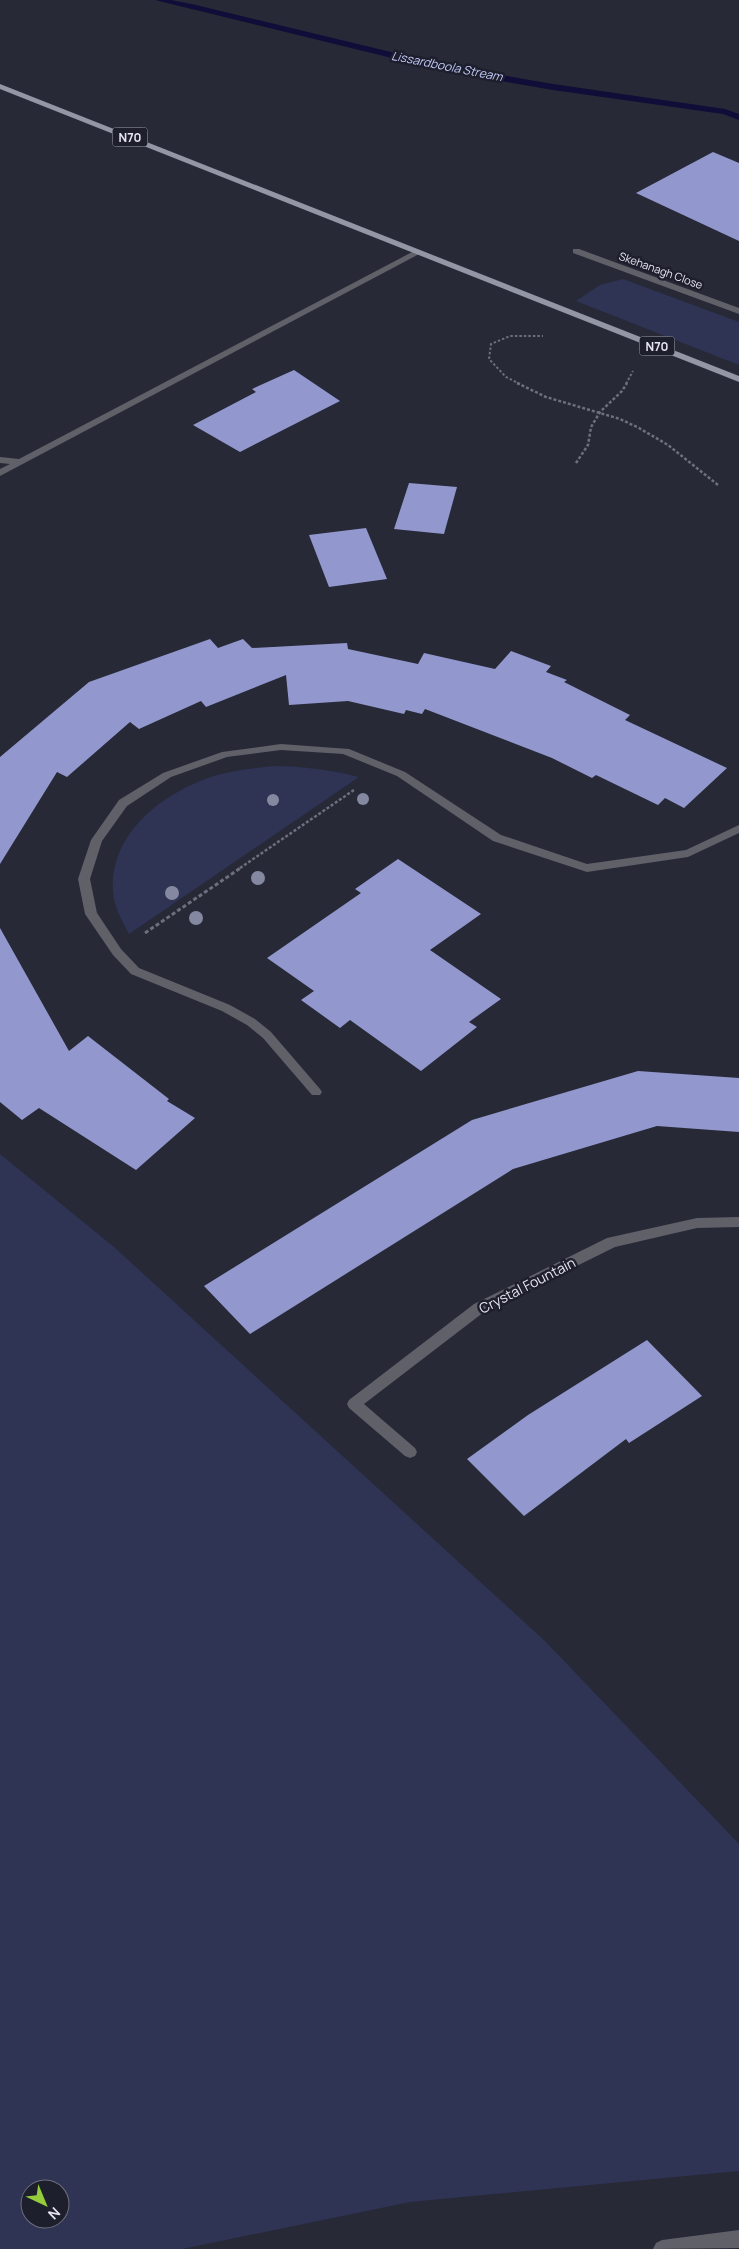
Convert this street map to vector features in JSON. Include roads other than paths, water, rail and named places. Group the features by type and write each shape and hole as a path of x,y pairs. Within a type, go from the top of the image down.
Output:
{"main road":[{"name":"N70","path":"0,86 739,379"}],"street":[{"name":"Skehanagh Close","path":"576,251 739,311"},
{"path":"0,473 419,252"},
{"path":"0,460 21,462"},
{"path":"316,1092 268,1035 251,1022 226,1008 135,971 117,952 91,914 84,879 97,840 123,803 167,775 226,754 281,747 345,750 401,774 497,838 587,868 688,853 739,829"},
{"name":"Crystal Fountain","path":"410,1452 354,1404 479,1308 612,1242 697,1223 739,1222"},
{"path":"662,2249 739,2239"}],"waterway":[{"name":"Lissardboola Stream","path":"159,0 449,69 553,87 725,112 739,117"}]}
